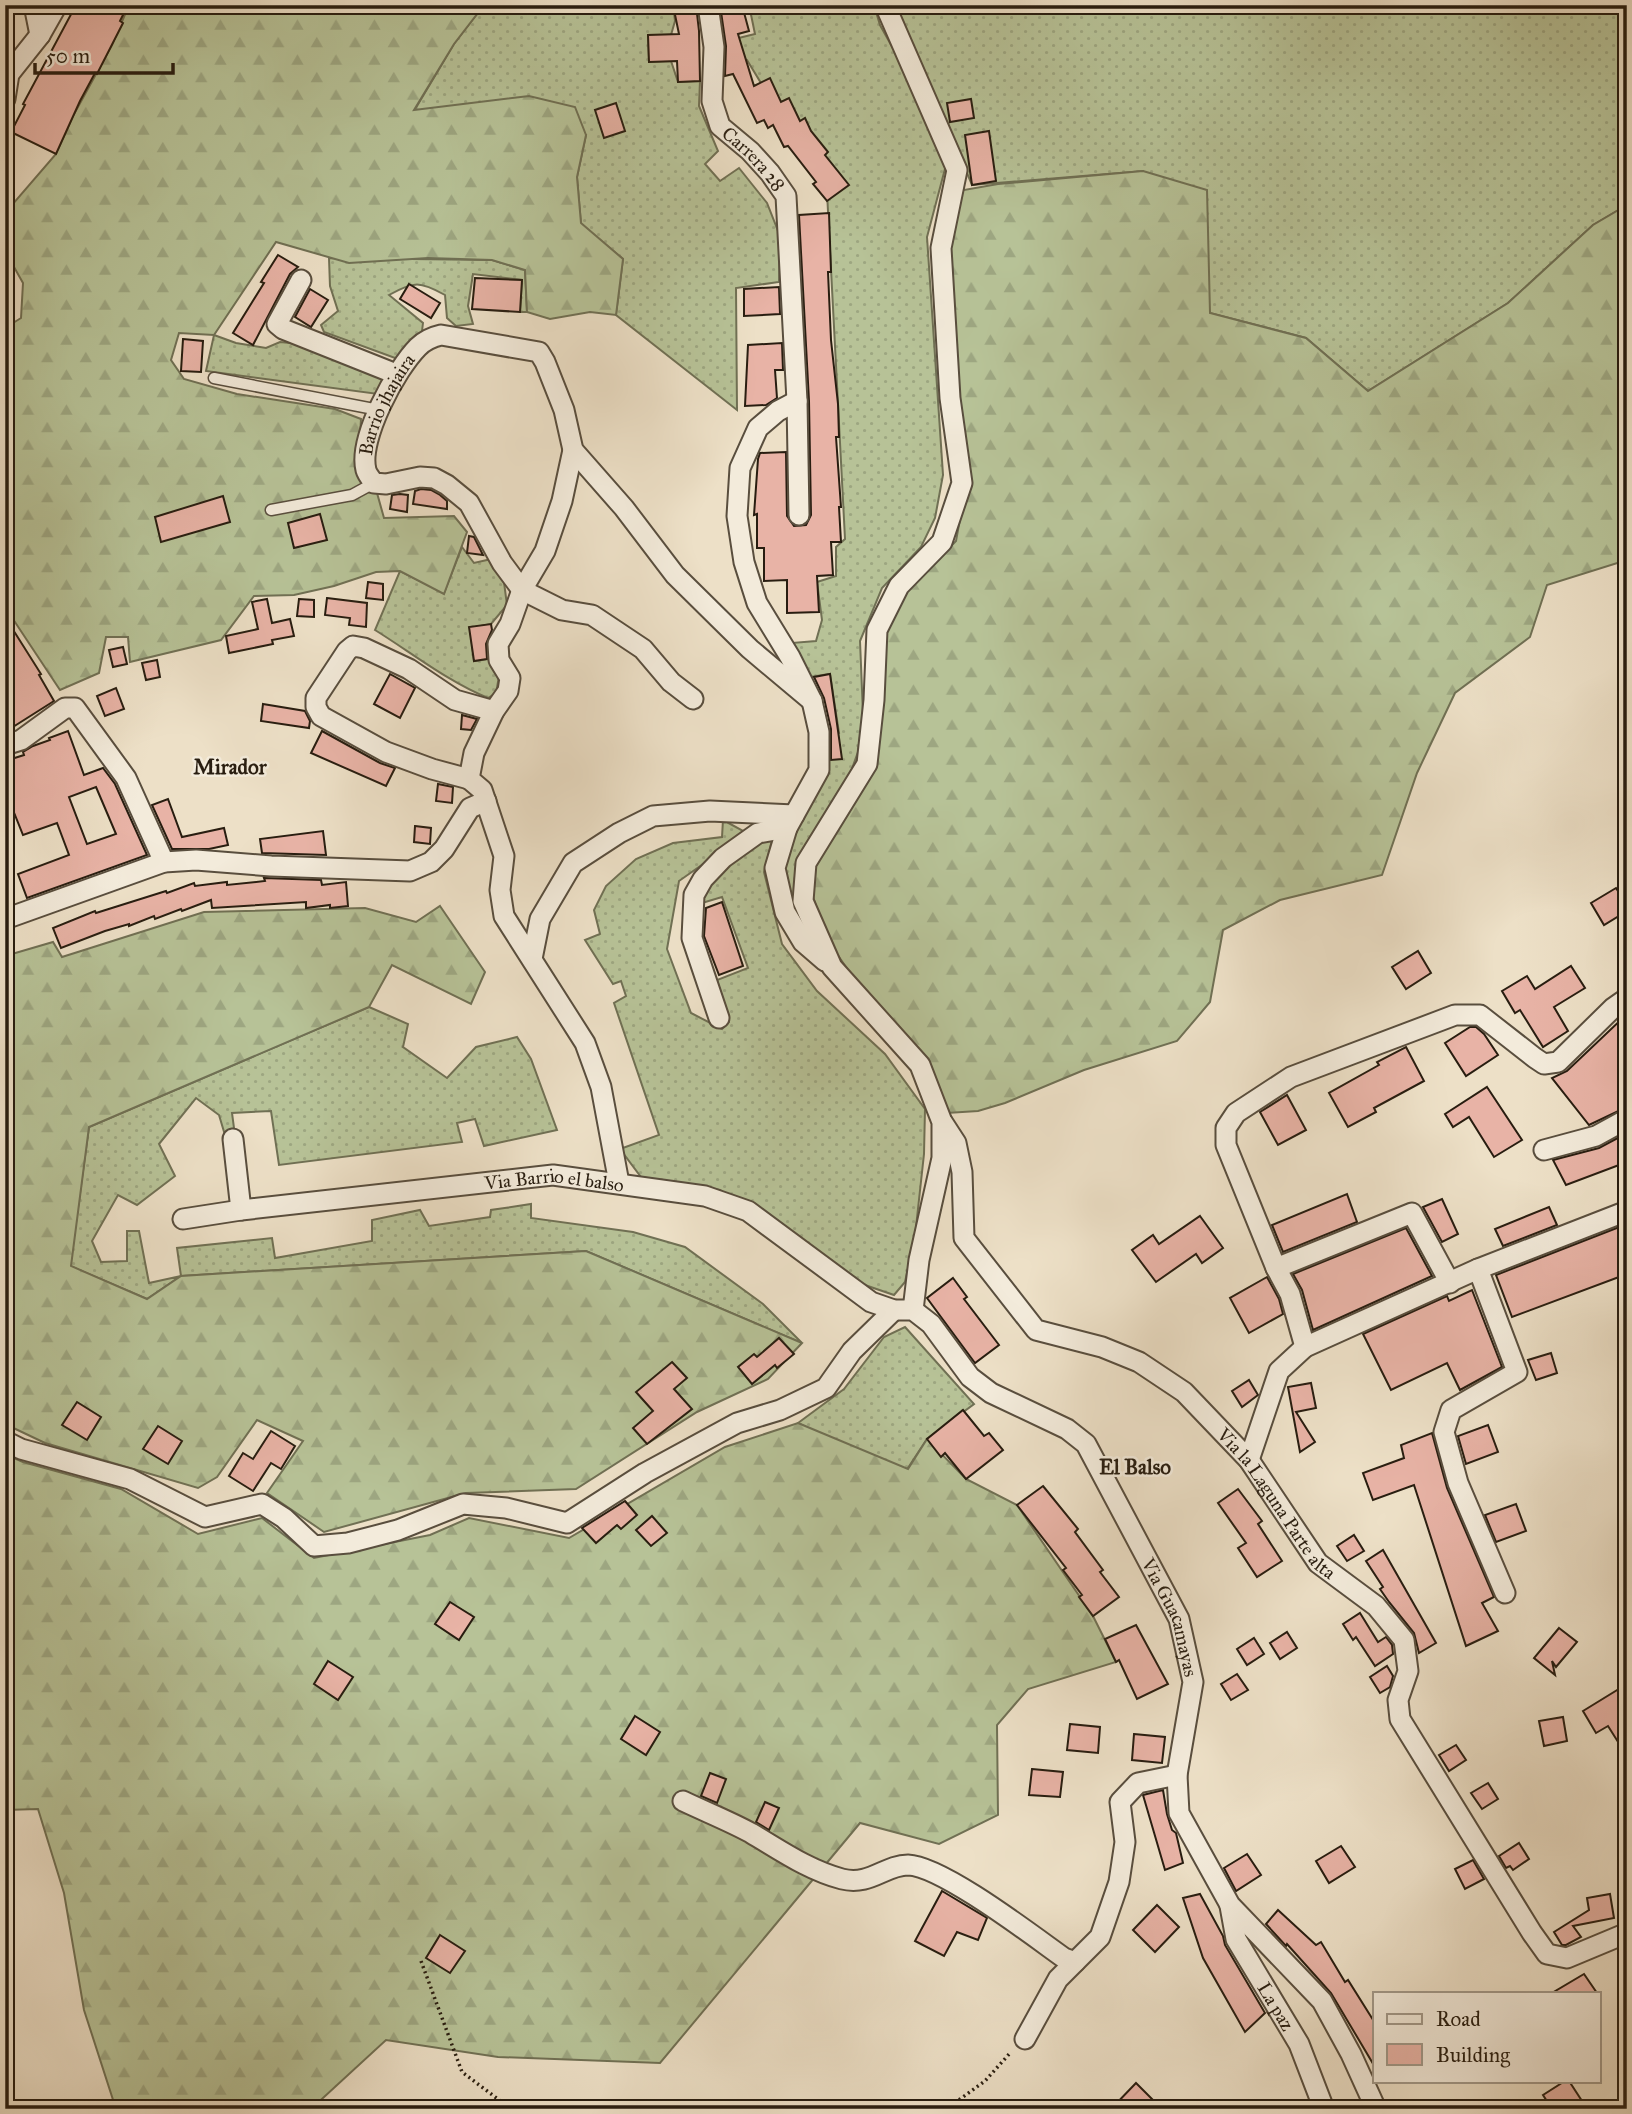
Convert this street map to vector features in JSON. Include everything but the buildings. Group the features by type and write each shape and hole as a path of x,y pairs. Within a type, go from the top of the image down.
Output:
{"street":[{"path":"34,5 40,35"},
{"path":"5,99 9,74 40,35 57,5"},
{"name":"Carrera 28","path":"708,5 714,47 712,101 720,126 750,150 771,173 786,196 799,515"},
{"path":"832,967 803,901 806,863 867,764 874,700 877,629 899,586 942,541 962,483 950,398 941,248 957,170 886,5"},
{"path":"301,280 276,324 396,374"},
{"name":"Barrio jhajaira","path":"522,590 502,563 469,503 447,485 434,478 420,477 386,484 374,483 366,471 365,449 379,410 396,374 418,346 429,338 441,335 539,352 564,410 573,450"},
{"path":"796,401 778,411 758,428 740,468 737,516 744,562 757,604 790,657 812,701 819,732 819,770 791,821 775,868 785,912 803,942 832,967"},
{"path":"573,450 624,508 674,575 750,649 812,701"},
{"path":"469,779 474,753 494,711 508,691 510,678 499,660 498,644 510,624 522,590 545,551 562,501 573,450"},
{"path":"522,590 562,610 592,615 643,649 671,682 693,699"},
{"path":"494,711 455,700 409,669 354,646 347,651 316,698 316,706 321,716 386,752 469,779 482,790 504,856 500,890 504,916 584,1043 601,1087 619,1184"},
{"path":"5,745 21,740 65,708 75,708 126,778 164,862"},
{"path":"5,919 164,862 196,860 310,868 410,871 431,862 444,849 470,808 486,802"},
{"path":"532,959 540,919 573,863 619,834 653,816 710,811 791,821"},
{"path":"719,1018 692,938 694,895 703,879 723,858 758,833 791,821"},
{"name":"Via la Laguna Parte alta","path":"832,967 920,1065 943,1122 956,1143 962,1172 964,1238 1035,1330 1102,1347 1139,1362 1184,1392 1249,1460 1318,1563 1376,1606 1404,1640 1408,1671 1398,1700 1400,1719 1547,1954 1567,1958 1627,1933"},
{"path":"1305,1347 1290,1294 1276,1268 1226,1145 1226,1128 1236,1112 1291,1077 1455,1015 1480,1015 1544,1064 1558,1062 1613,1008 1623,1001 1627,1002"},
{"path":"1544,1150 1596,1136 1627,1119"},
{"path":"5,1441 21,1449 130,1479 205,1517 262,1504 284,1518 314,1546 348,1543 398,1530 463,1504 506,1508 567,1524 645,1473 737,1423 780,1410 825,1388 852,1350 904,1310 919,1260 942,1158 943,1122"},
{"path":"233,1139 241,1210"},
{"name":"Via Barrio el balso","path":"183,1219 553,1175 705,1196 748,1211 871,1303 904,1310"},
{"path":"1249,1460 1279,1371 1305,1347 1478,1269 1627,1210"},
{"path":"1276,1268 1412,1213 1450,1283"},
{"path":"1478,1269 1517,1372 1451,1410 1444,1432 1458,1483 1505,1593"},
{"name":"Via Guacamayas","path":"904,1310 931,1324 970,1377 991,1393 1067,1429 1086,1444 1179,1619 1192,1682 1177,1775 1179,1813 1230,1905 1322,2001 1351,2054 1376,2109"},
{"path":"1025,2039 1058,1979 1100,1937 1119,1882 1125,1842 1120,1802 1138,1783 1177,1775"},
{"path":"683,1801 750,1833 796,1860 843,1879 870,1879 901,1866 911,1865 942,1877 997,1910 1064,1958 1075,1962"},
{"name":"La paz","path":"1230,1905 1236,1939 1299,2044 1324,2109"}],"lane":[{"path":"214,378 379,410"},
{"path":"271,510 352,495 374,483"}],"path":[{"path":"421,1961 462,2072 511,2109"},
{"path":"922,2109 956,2102 985,2081 1025,2039"}],"green space":[{"path":"129,5 484,5 454,44 414,110 529,96 575,107 586,135 577,177 581,223 623,259 616,315 590,312 550,319 527,312 525,270 492,260 428,258 349,263 276,242 214,335 179,333 171,360 184,379 237,394 335,409 361,419 358,469 377,493 384,518 454,516 467,532 444,594 400,571 376,572 334,586 294,595 254,596 221,640 130,662 128,637 106,637 99,673 60,690 5,607 5,328 21,318 23,283 5,251 5,213 56,154 73,116 112,45"},
{"path":"484,5 673,5 675,21 671,35 648,35 649,62 671,61 678,82 700,81 699,106 718,151 705,164 720,181 739,168 767,203 780,236 779,282 736,288 737,410 616,315 623,259 581,224 577,177 586,135 414,111 454,44"},
{"path":"749,5 874,5 880,25 909,77 946,165 927,237 943,475 935,518 921,547 882,588 860,641 863,714 858,752 845,788 804,855 817,957 794,925 782,872 825,735 839,733 830,674 810,677 791,643 816,641 822,620 817,582 836,576 836,547 845,539 827,192 747,60 720,63 722,42 755,34"},
{"path":"896,5 1627,5 1627,205 1593,225 1508,303 1368,391 1306,338 1210,313 1143,171 972,185"},
{"path":"1143,171 1207,190 1210,313 1306,338 1368,391 1508,303 1593,225 1627,205 1627,560 1547,585 1530,637 1455,693 1417,773 1382,875 1280,900 1223,930 1210,1002 1177,1041 1084,1070 1005,1103 978,1111 947,1113 828,941 813,897 813,859 862,789 885,629 908,590 956,541 964,497 949,242 958,191 998,184"},
{"path":"329,258 492,260 525,270 527,312 520,312 522,280 473,274 468,306 473,324 456,326 447,318 445,295 423,285 405,287 389,295 423,323 422,331 406,362 324,332 321,325 338,311 330,286"},
{"path":"214,335 236,343 266,348 280,342 301,344 385,378 378,394 206,371"},
{"path":"462,547 474,563 496,558 502,567 507,605 491,624 470,628 474,661 496,658 500,671 496,693 488,698 444,675 375,630 400,571 444,593"},
{"path":"723,820 747,833 679,881 667,949 691,1013 722,1029 729,1022 717,980 748,968 722,897 702,903 708,883 749,844 772,840 764,872 782,944 817,991 885,1054 925,1109 924,1154 915,1236 905,1282 894,1295 862,1284 720,1190 641,1177 620,1149 659,1135 614,1003 626,996 621,981 613,984 585,940 600,934 594,910 606,886 636,859 673,843 722,837"},
{"path":"440,906 485,972 471,1004 392,965 369,1007 89,1127 71,1266 147,1299 181,1276 586,1251 802,1343 768,1379 697,1412 576,1489 466,1493 324,1532 267,1493 303,1441 257,1420 217,1477 198,1488 45,1443 5,1424 5,956 53,942 62,957 204,912 365,908 416,922"},
{"path":"369,1007 408,1024 403,1047 447,1078 476,1047 517,1037 531,1059 557,1130 484,1146 475,1119 457,1123 462,1142 279,1165 271,1111 232,1113 234,1128 225,1135 219,1115 196,1098 159,1144 175,1176 137,1205 118,1195 92,1241 101,1262 127,1261 127,1231 139,1231 149,1283 181,1276 147,1299 70,1266 89,1127"},
{"path":"531,1204 531,1218 633,1232 685,1247 763,1304 802,1343 586,1251 181,1276 177,1248 272,1238 275,1258 372,1241 372,1220 420,1210 429,1226 490,1217 491,1210"},
{"path":"905,1327 974,1404 927,1439 902,1477 798,1423 844,1389 884,1337"},
{"path":"798,1423 908,1469 927,1439 966,1479 1017,1505 1093,1616 1116,1662 1028,1689 997,1725 998,1815 939,1844 860,1823 660,2063 498,2057 386,2040 311,2109 116,2109 84,2010 64,1893 38,1809 5,1810 5,1454 23,1462 121,1489 198,1534 262,1518 314,1558 430,1535 469,1518 569,1538 725,1447"}],"district":[{"name":"Mirador","path":"230,767"},
{"name":"El Balso","path":"1135,1467"}]}
